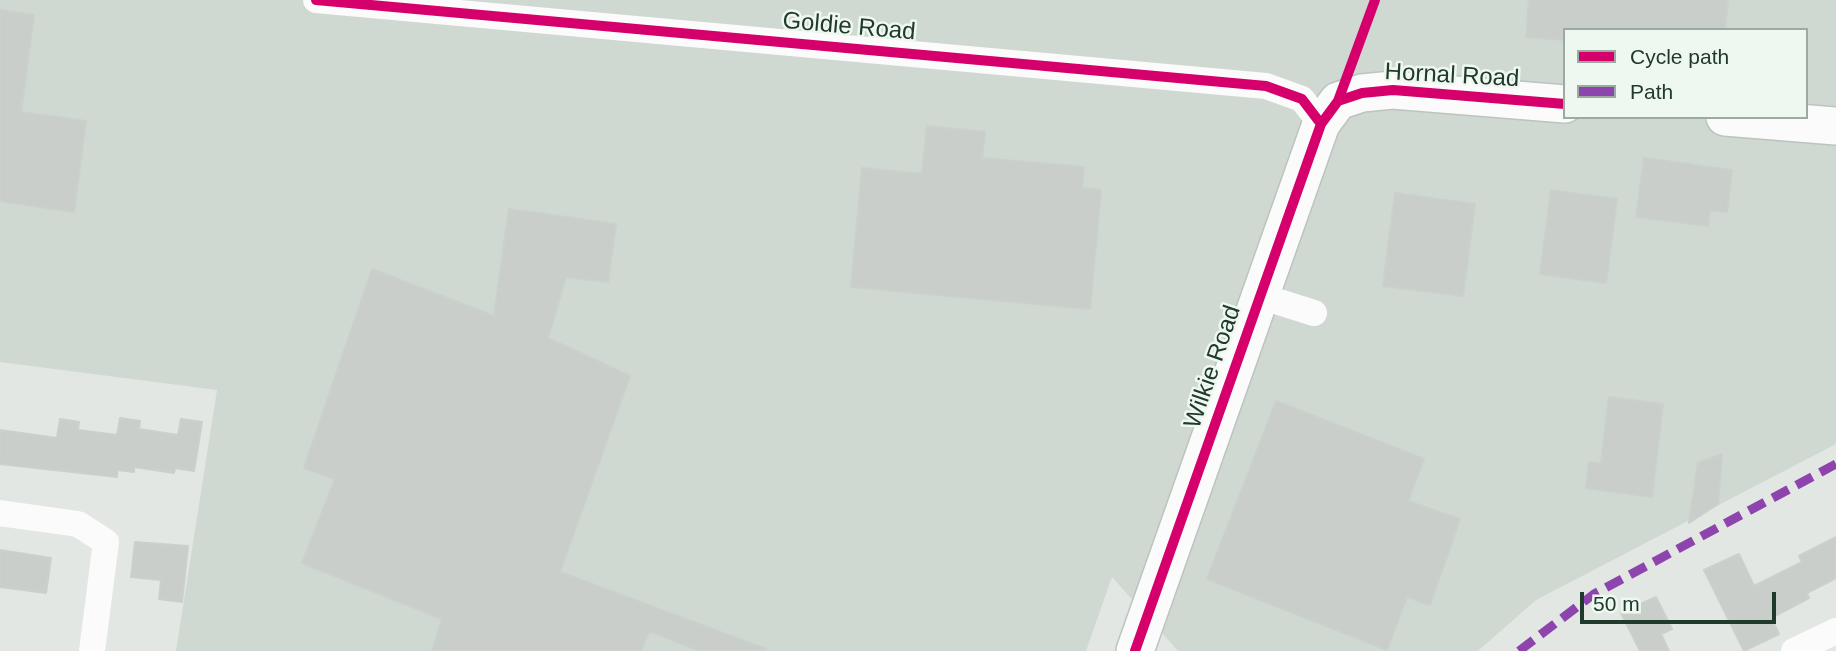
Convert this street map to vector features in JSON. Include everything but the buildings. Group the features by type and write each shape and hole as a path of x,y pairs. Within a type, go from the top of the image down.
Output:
{"street":[{"name":"Goldie Road","path":"316,0 1266,86 1302,99 1329,113"},
{"name":"Hornal Road","path":"1329,113 1362,93 1393,90 1563,104"},
{"name":"Wilkie Road","path":"1135,651 1260,296 1329,113"},
{"path":"1750,119 1836,126"},
{"path":"1260,296 1314,313"},
{"path":"0,513 78,524 106,542 92,651"},
{"path":"1794,651 1836,631"}],"shaded area":[{"path":"0,0 1836,0 1836,444 1536,600 1478,651 1178,651 1112,577 1086,651 176,651 217,390 0,362"}],"marked path":[{"path":"1519,651 1594,594 1836,464"}],"cycle path":[{"path":"316,0 1266,86 1302,99 1321,124"},
{"path":"1135,651 1321,124 1338,101 1375,0"},
{"path":"1338,101 1362,93 1393,90 1563,104"}]}
